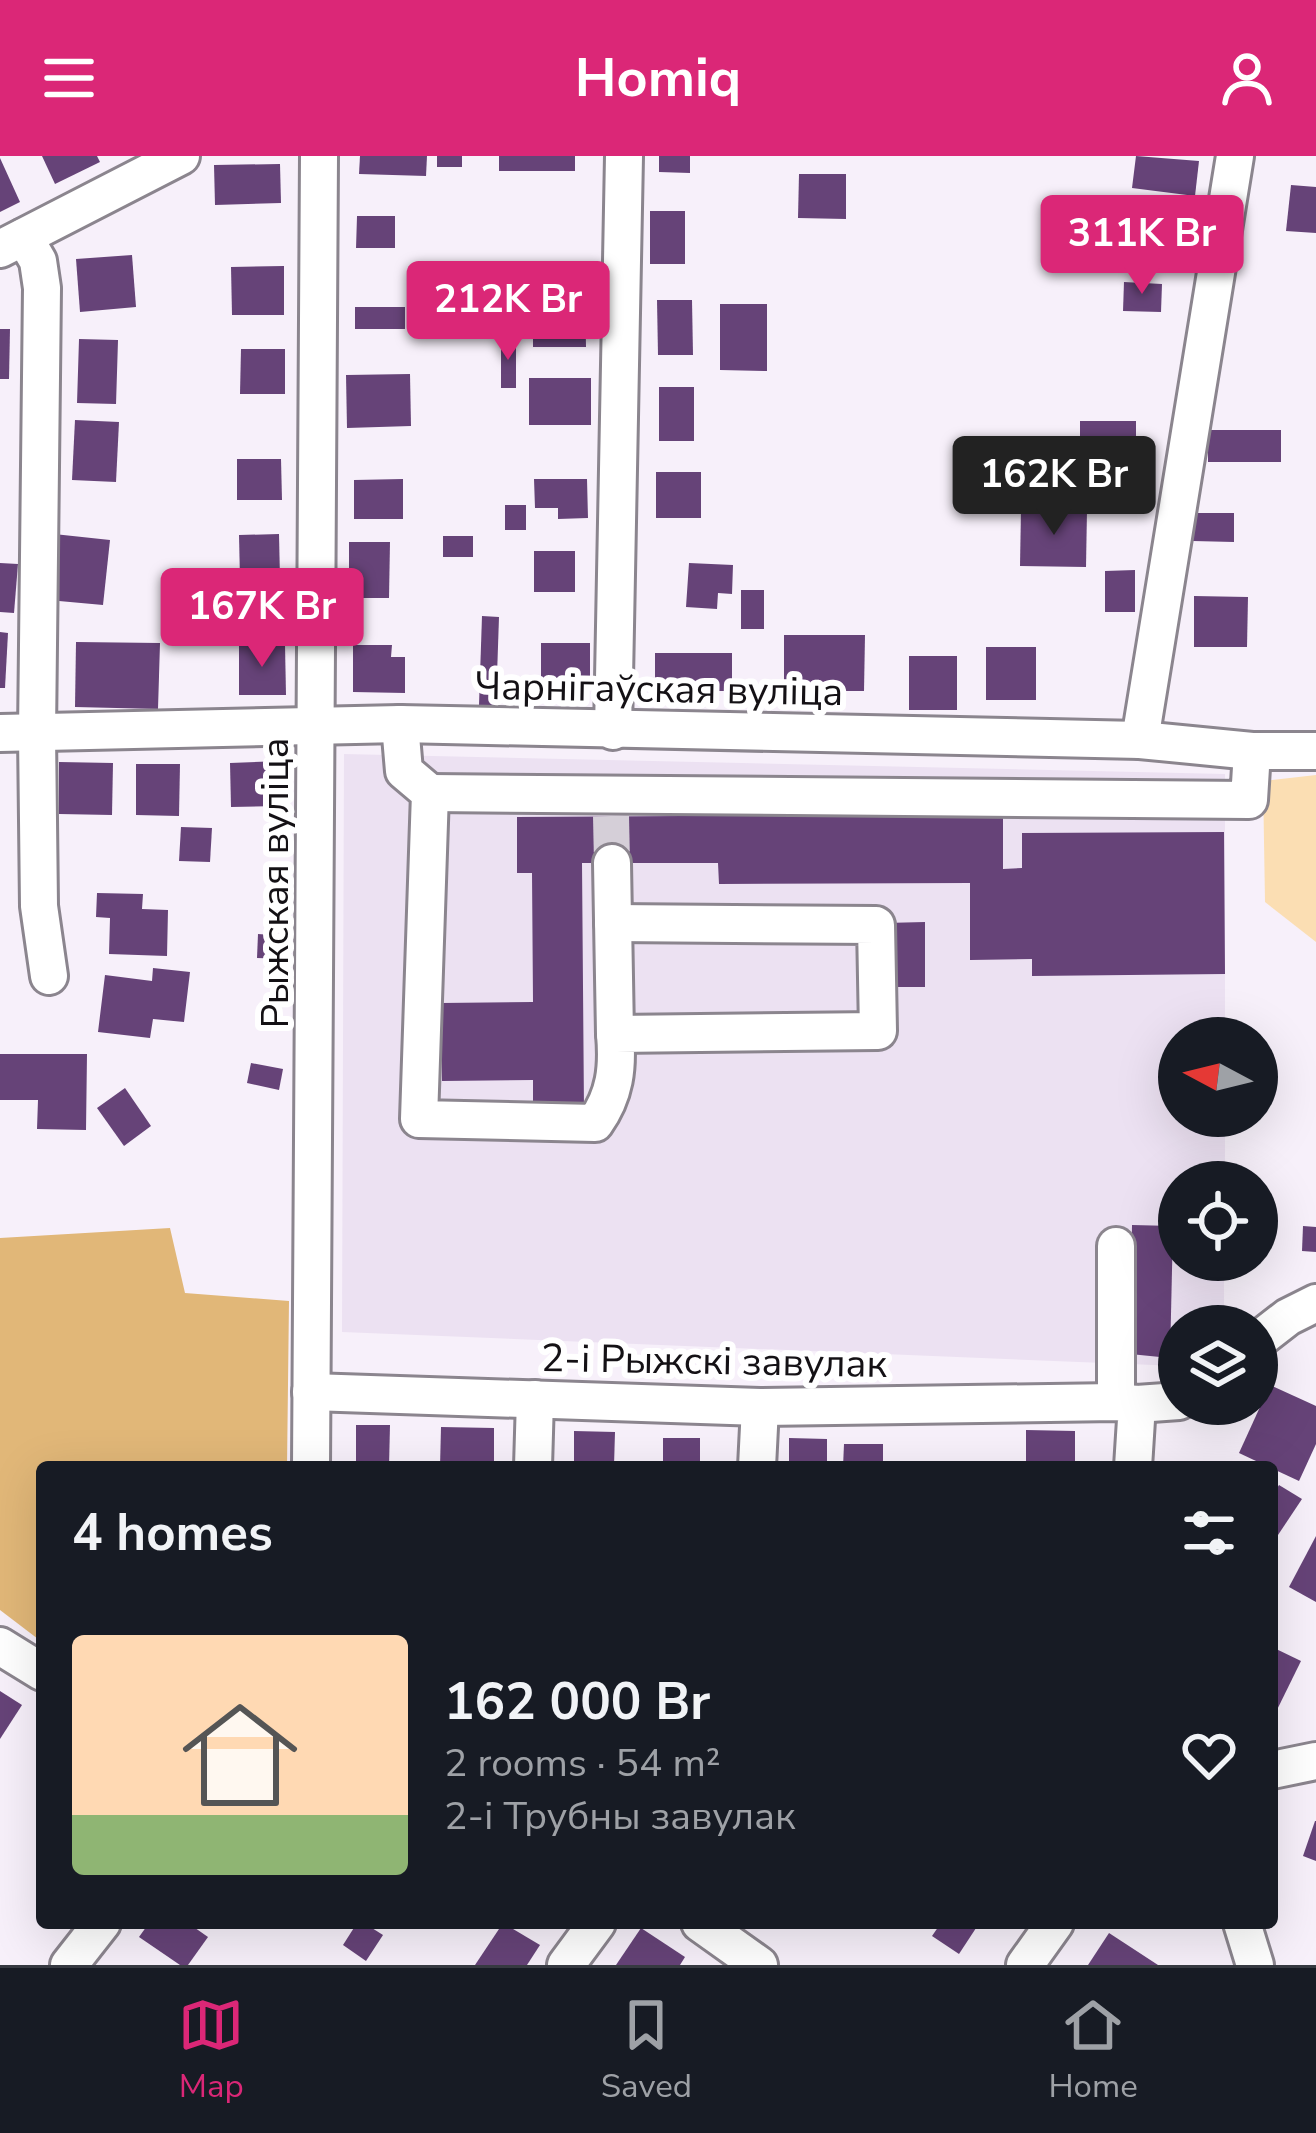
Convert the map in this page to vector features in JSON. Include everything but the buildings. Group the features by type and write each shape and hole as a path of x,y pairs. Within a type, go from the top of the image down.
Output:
{"street":[{"path":"49,976 39,906 37,734 42,288 38,261 12,243 181,156"},
{"name":"Рыжская вуліца","path":"311,1461 320,156"},
{"path":"613,731 624,156"},
{"path":"1140,740 1234,156"},
{"path":"400,724 404,771 430,793 610,806 1249,800 1252,752"},
{"name":"Чарнігаўская вуліца","path":"0,733 400,724 1140,740 1252,752 1316,751"},
{"path":"430,793 418,1119 595,1123 610,1102 617,1062 612,863"},
{"path":"613,922 875,925 878,1031 615,1034"},
{"path":"1116,1246 1132,1461"},
{"path":"1278,1325 1316,1303"},
{"name":"2-і Рыжскі завулак","path":"311,1392 760,1407 1158,1401"},
{"path":"533,1461 535,1399"},
{"path":"757,1461 760,1407"},
{"path":"0,1646 36,1668"},
{"path":"1278,1769 1316,1761"},
{"path":"69,1965 97,1929"},
{"path":"566,1965 592,1929"},
{"path":"708,1929 759,1965"},
{"path":"1025,1965 1051,1929"},
{"path":"1244,1929 1255,1965"}],"shaded area":[{"path":"344,754 1225,774 1225,1017 1158,1017 1158,1137 1225,1137 1225,1161 1158,1161 1158,1281 1224,1281 1224,1305 1158,1305 1158,1365 342,1332"},
{"path":"1316,775 1316,942 1265,902 1263,781"},
{"path":"170,1228 185,1293 289,1301 287,1461 36,1461 36,1637 0,1610 0,1238"}],"tunnel":[{"path":"611,816 612,863"}]}
